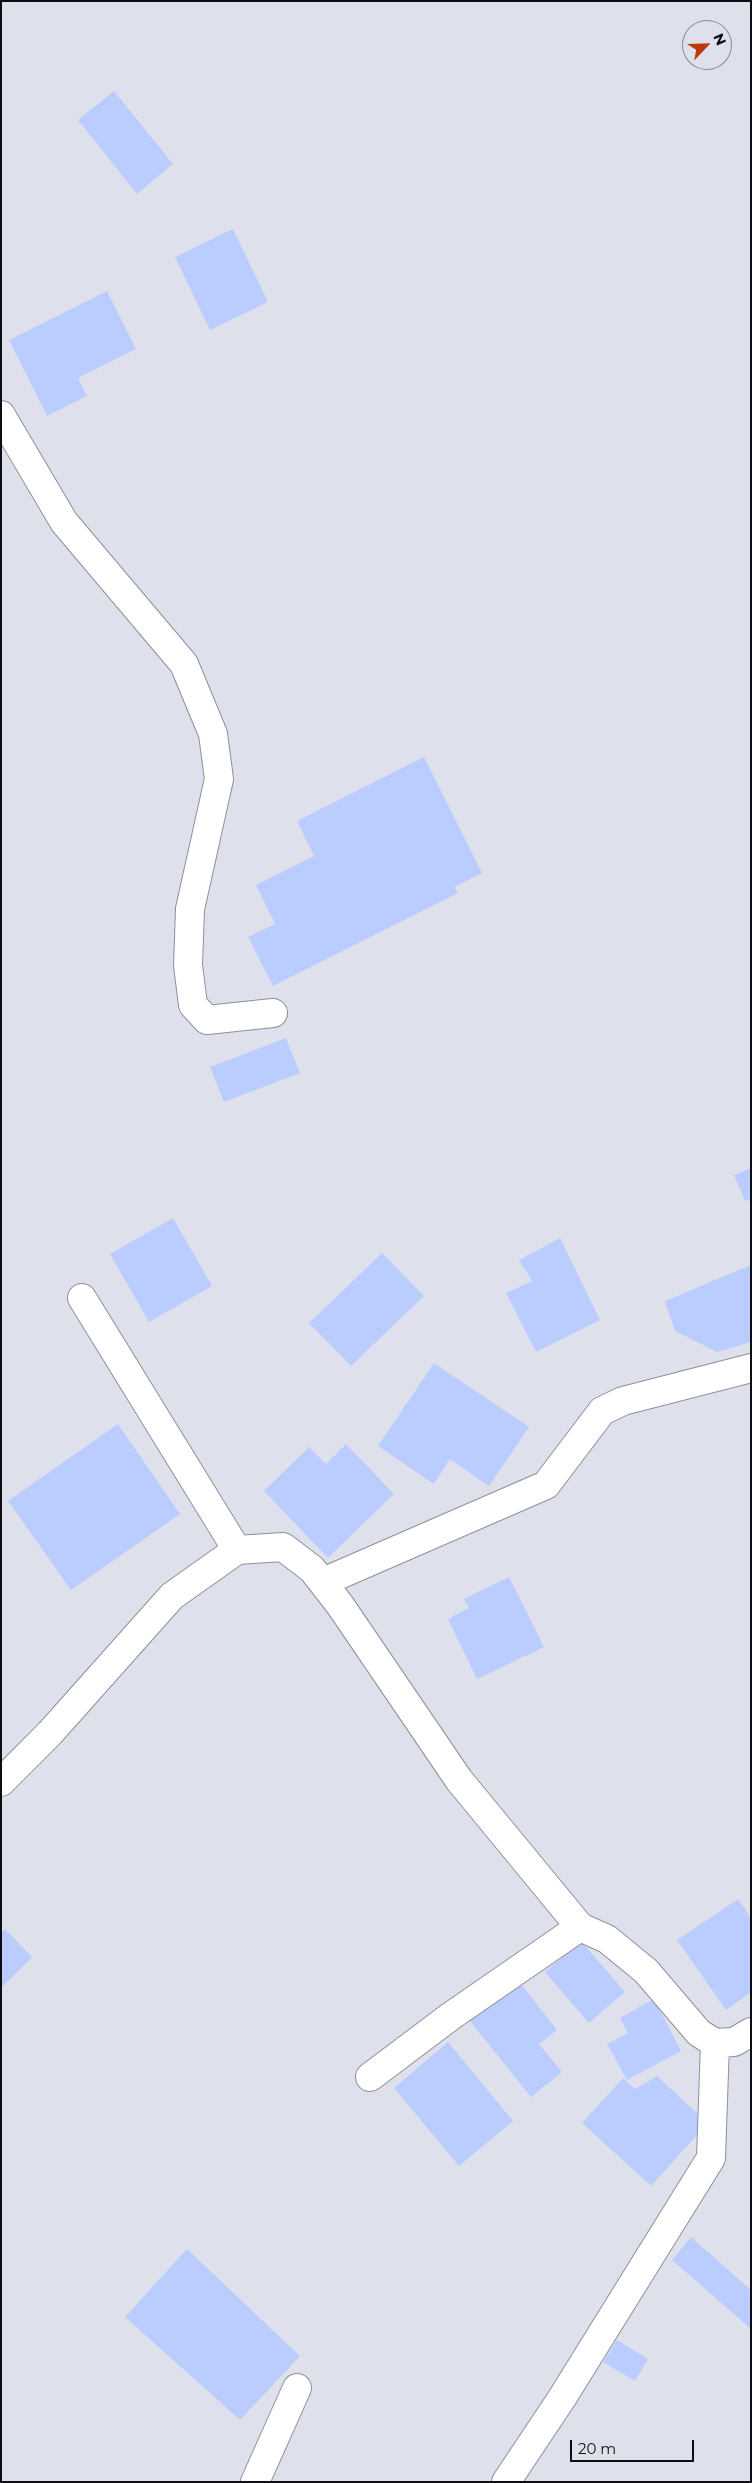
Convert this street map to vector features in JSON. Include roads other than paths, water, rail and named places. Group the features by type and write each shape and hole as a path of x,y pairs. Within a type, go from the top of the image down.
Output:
{"street":[{"path":"1,415 64,522 184,664 213,734 219,779 190,909 188,965 193,1005 207,1020 273,1013"},
{"path":"82,1298 237,1550"},
{"path":"323,1582 546,1485 602,1411 623,1401 751,1368"},
{"path":"1,1782 50,1733 172,1596 237,1550 283,1548 312,1568 323,1582 459,1780 580,1927 607,1939 646,1971 700,2033 715,2043 734,2042 751,2032"},
{"path":"370,2077 451,2016 580,1927"},
{"path":"506,2482 562,2398 711,2158 715,2043"},
{"path":"255,2482 297,2388"}]}
